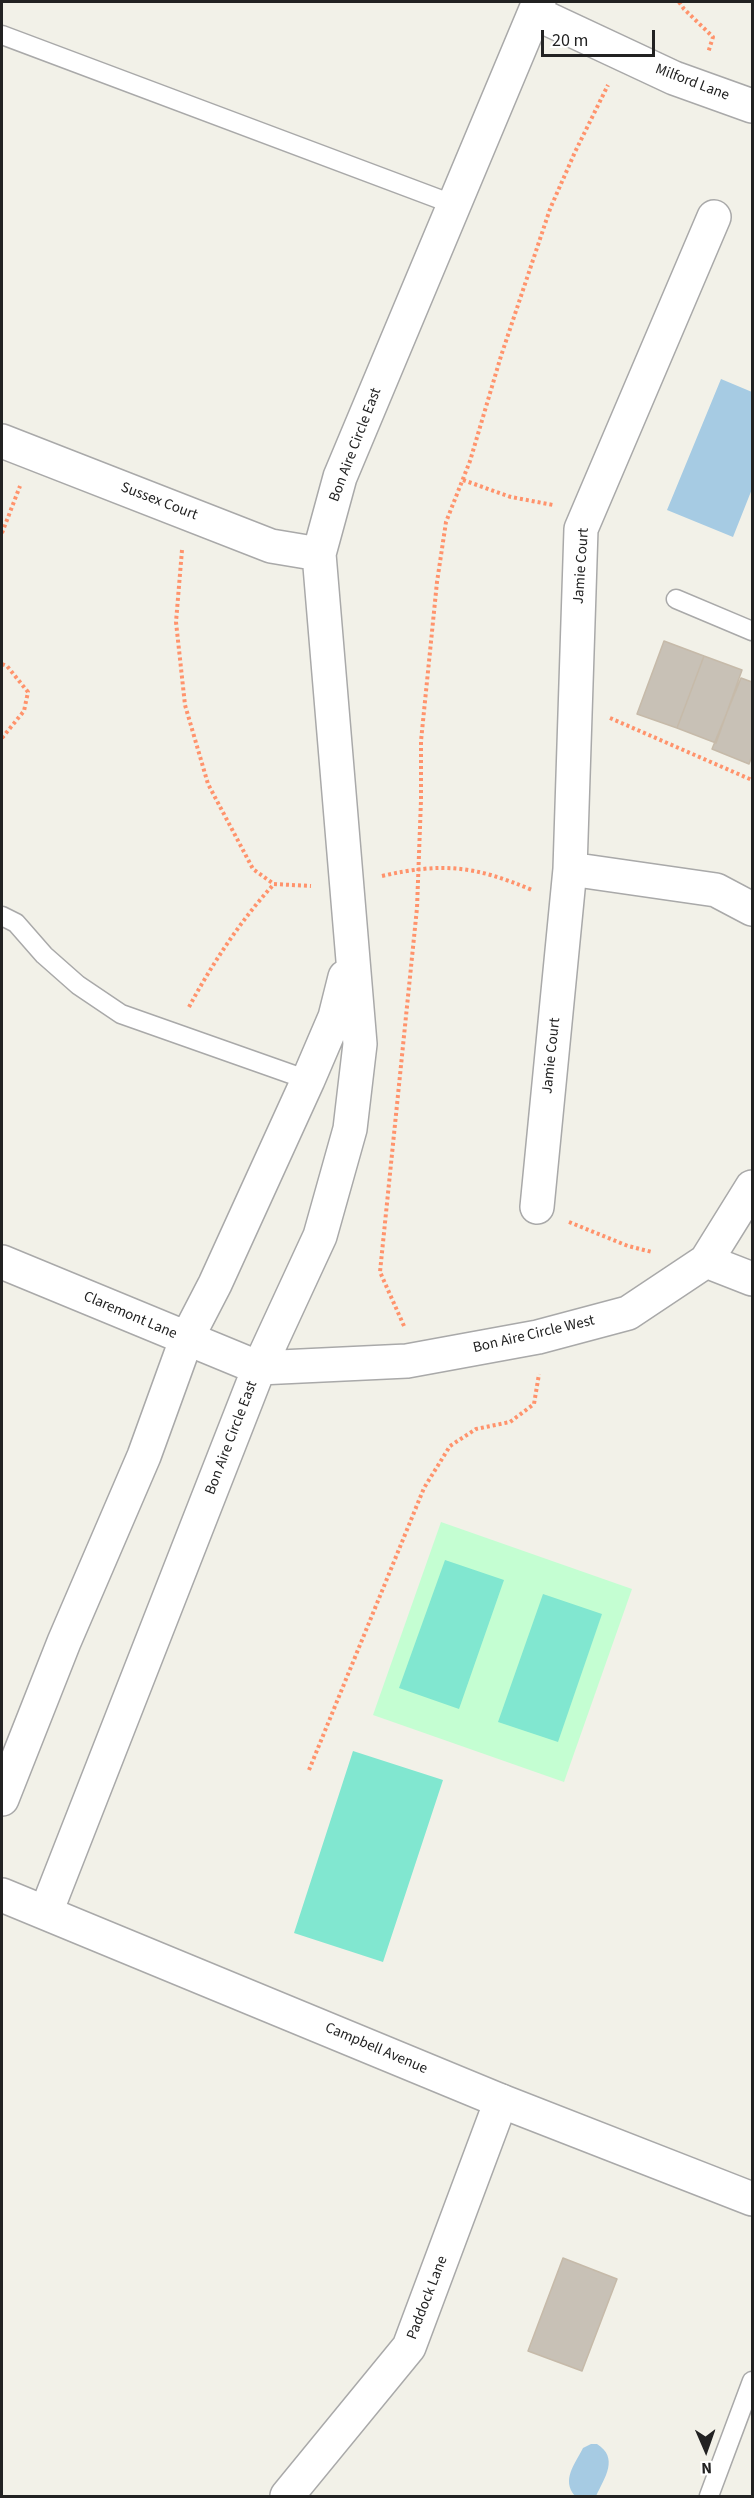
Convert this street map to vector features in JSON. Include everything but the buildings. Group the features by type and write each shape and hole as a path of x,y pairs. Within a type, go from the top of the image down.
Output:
{"street":[{"name":"Milford Lane","path":"537,7 621,53 674,78 753,106"},
{"name":"Bon Aire Circle East","path":"46,1912 259,1368 320,1236 350,1129 360,1044 319,554 340,477 537,7"},
{"name":"Jamie Court","path":"537,1207 570,870 581,529 714,217"},
{"name":"Sussex Court","path":"2,441 271,546 319,554"},
{"path":"570,870 716,890 753,909"},
{"name":"Bon Aire Circle East","path":"2,1799 64,1642 144,1456 186,1340 215,1284 335,1017 351,952"},
{"name":"Bon Aire Circle West","path":"259,1368 407,1361 538,1337 628,1313 706,1261 753,1187"},
{"path":"706,1261 753,1279"},
{"name":"Claremont Lane","path":"2,1262 186,1340 259,1368"},
{"name":"Campbell Avenue","path":"2,1895 501,2101 753,2199"},
{"name":"Paddock Lane","path":"287,2496 410,2347 501,2101"}],"lane":[{"path":"2,35 454,205"},
{"path":"676,599 753,631"},
{"path":"2,916 16,923 44,955 78,985 121,1014 308,1080"},
{"path":"709,2496 753,2381"}],"path":[{"path":"679,2 713,37 706,59"},
{"path":"433,1356 406,1332 380,1272 417,908 421,741 437,582 446,522 463,480 550,209 574,152 602,100 621,53"},
{"path":"2,532 33,453"},
{"path":"463,480 512,497 546,504 590,508"},
{"path":"191,514 180,555 176,622 186,705 207,784 253,869 274,884 346,888 372,878 419,868 464,868 503,878 567,905"},
{"path":"2,664 7,666 28,692 24,711 2,738"},
{"path":"575,704 753,780"},
{"path":"175,1034 195,995 224,950 260,899 274,884"},
{"path":"537,1207 590,1232 628,1246 662,1255 706,1261"},
{"path":"309,1770 424,1488 450,1446 476,1429 510,1422 534,1404 538,1384 538,1337"}],"green space":[{"path":"441,1522 632,1589 564,1782 373,1715"},
{"path":"445,1560 504,1580 459,1709 399,1688"},
{"path":"543,1594 602,1614 558,1742 498,1722"},
{"path":"353,1751 443,1780 383,1962 294,1933"}],"water":[{"path":"721,379 752,392 752,489 733,537 667,510"},
{"path":"597,2444 604,2449 607,2455 609,2462 606,2475 596,2496 575,2496 569,2484 569,2478 583,2448"}]}
